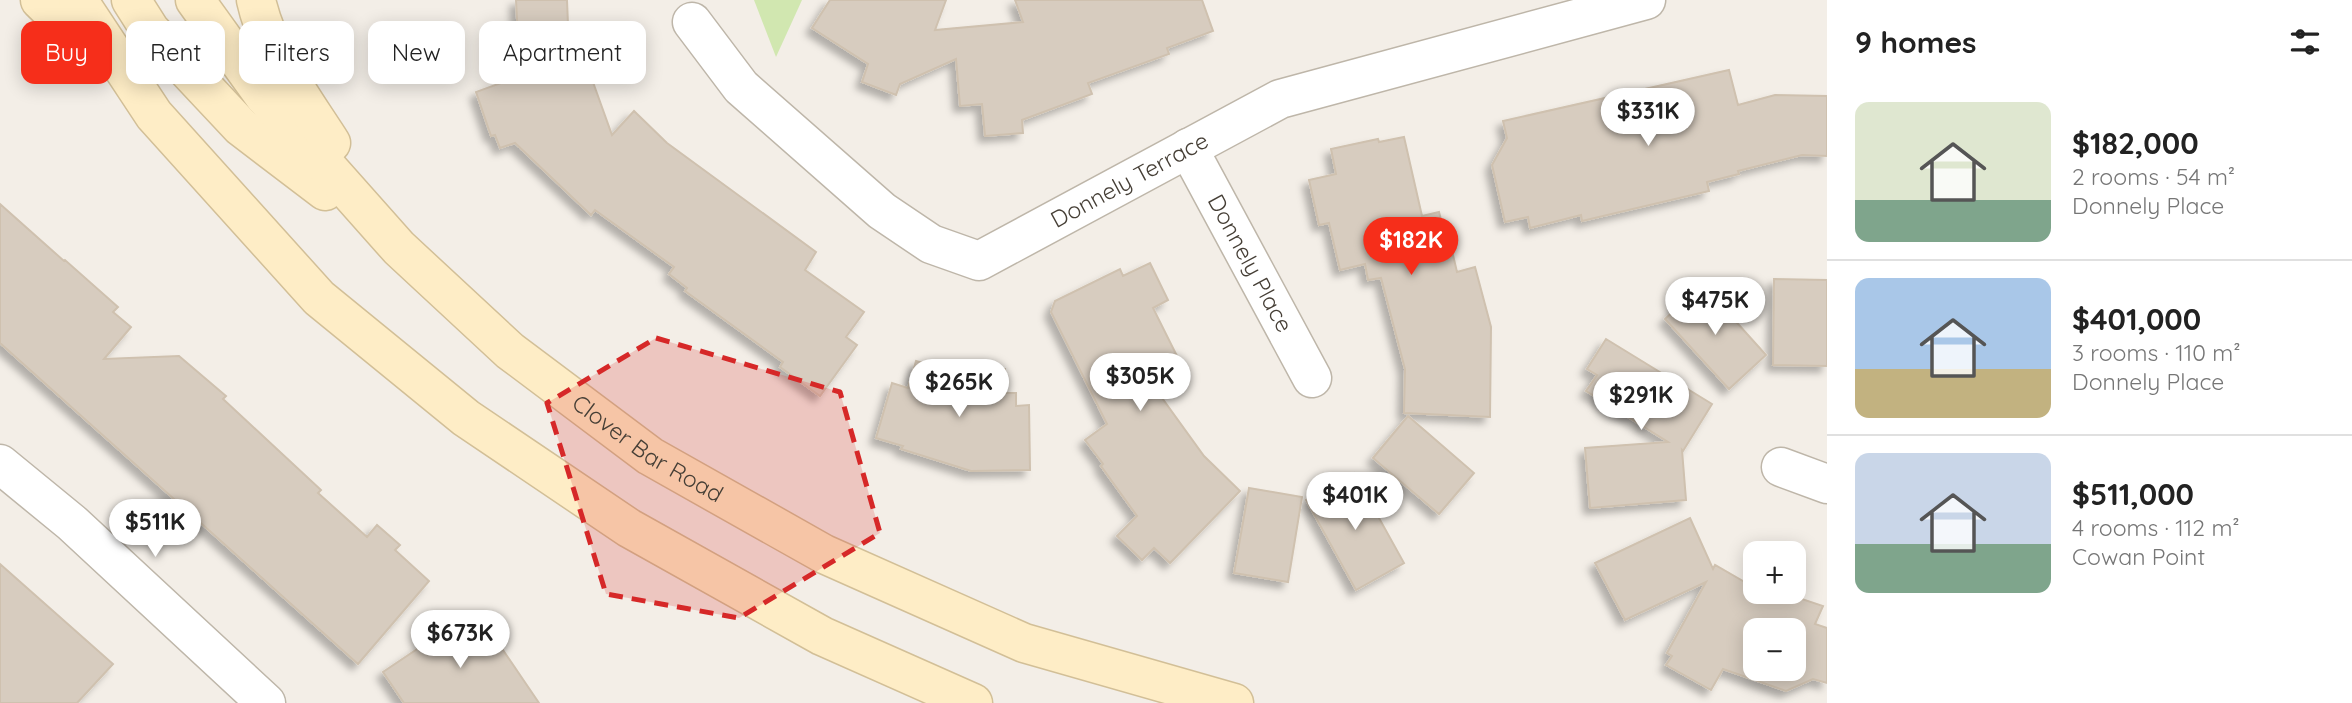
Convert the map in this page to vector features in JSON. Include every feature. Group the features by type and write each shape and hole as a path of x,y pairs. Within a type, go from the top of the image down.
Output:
{"main road":[{"path":"40,0 155,115 320,299 466,418 629,528 822,636 973,703"},
{"path":"78,0 155,115"},
{"path":"131,0 150,30 241,127 399,248"},
{"name":"Clover Bar Road","path":"195,0 264,96 399,248 510,351 650,456 824,554 1024,643 1234,703"},
{"path":"256,0 261,25 289,78 399,248"}],"street":[{"name":"Donnely Terrace","path":"692,22 741,87 882,211 931,244 979,261 1280,99 1646,0"},
{"name":"Donnely Place","path":"1188,148 1312,378"},
{"path":"0,464 72,523 266,703"},
{"path":"1781,467 1827,484"}],"highlighted area":[{"path":"656,338 840,392 880,533 739,618 606,594 547,403"}],"green space":[{"path":"754,0 802,0 776,57"}],"building":[{"path":"516,0 567,0 568,21 517,21"},
{"path":"830,0 946,0 935,30 1023,22 1015,0 1202,0 1213,31 1167,48 1169,54 1088,83 1092,94 1022,120 1023,133 985,136 982,104 960,106 956,59 900,84 896,95 862,82 868,64 812,28"},
{"path":"1729,70 1738,105 1775,95 1827,96 1827,156 1802,155 1738,171 1739,174 1707,182 1709,191 1582,221 1581,215 1530,228 1528,217 1505,222 1492,165 1507,138 1503,121"},
{"path":"498,84 594,84 612,135 634,111 667,143 816,252 805,270 864,312 846,337 857,345 820,396 780,367 783,362 685,291 687,288 669,274 674,267 595,210 591,215 515,143 500,148 495,135 491,136 476,92"},
{"path":"1404,137 1422,216 1439,212 1446,239 1449,238 1457,272 1475,267 1491,327 1490,417 1404,413 1405,369 1381,278 1368,280 1365,264 1340,270 1329,223 1319,225 1309,180 1336,174 1331,149 1378,139 1379,142"},
{"path":"0,204 118,307 113,312 131,327 104,359 179,356 226,396 223,399 321,490 318,493 367,537 377,525 400,545 395,550 429,581 358,664 0,343"},
{"path":"1150,263 1168,300 1153,308 1177,356 1156,366 1162,379 1152,384 1204,456 1240,491 1170,563 1154,548 1142,560 1117,536 1137,516 1085,440 1107,424 1051,312 1055,301 1120,269 1123,276"},
{"path":"1774,279 1827,280 1827,366 1773,365"},
{"path":"1702,284 1766,355 1729,389 1665,319"},
{"path":"1606,339 1712,404 1682,450 1686,500 1590,508 1585,448 1668,442 1586,391 1597,375 1587,369"},
{"path":"916,361 943,369 1005,369 1005,393 1016,393 1016,406 1029,405 1030,470 971,471 901,449 903,446 876,438 892,383 908,388"},
{"path":"1408,416 1474,473 1439,514 1373,458"},
{"path":"1354,473 1404,563 1356,590 1306,500"},
{"path":"1249,488 1302,497 1288,582 1234,573"},
{"path":"1690,518 1713,569 1715,565 1743,581 1743,604 1806,604 1806,600 1823,606 1815,624 1827,628 1827,683 1813,679 1786,691 1757,681 1806,681 1806,618 1743,618 1743,676 1723,669 1711,690 1666,665 1672,656 1667,653 1706,582 1625,620 1595,563"},
{"path":"0,564 113,664 77,703 0,703"},
{"path":"471,613 483,631 488,628 539,703 404,703 383,672"}]}
